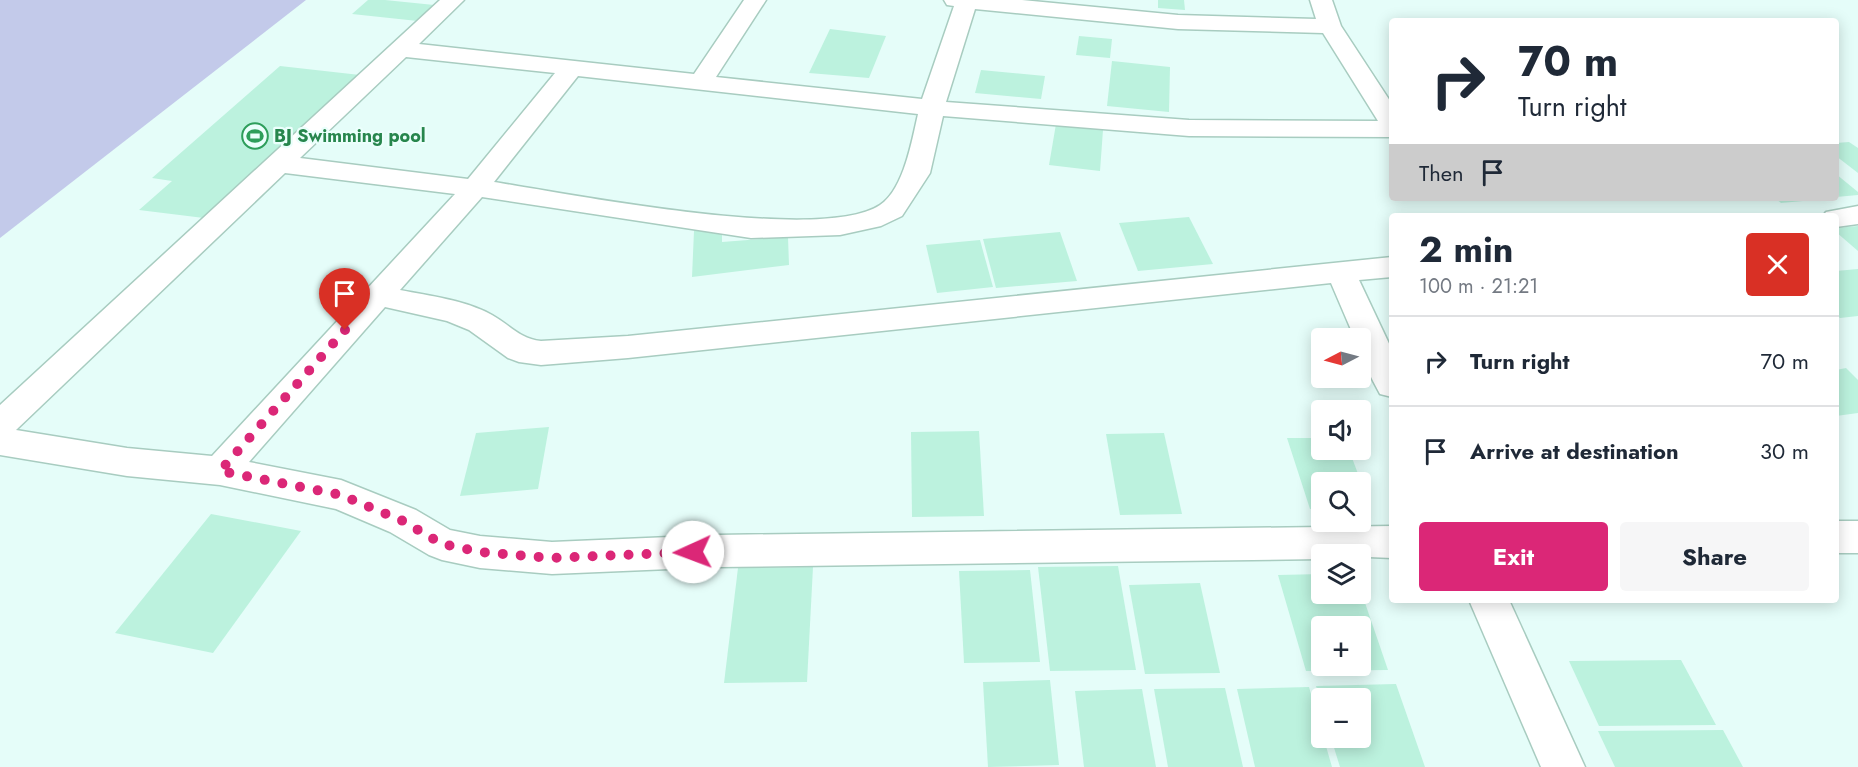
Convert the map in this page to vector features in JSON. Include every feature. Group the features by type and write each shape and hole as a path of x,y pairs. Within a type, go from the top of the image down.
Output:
{"street":[{"path":"0,425 453,0"},
{"path":"701,82 755,0"},
{"path":"280,164 475,188 751,229 830,226 872,220 892,210 917,172 932,108 963,0 1178,22 1330,26"},
{"path":"1321,0 1330,26 1389,121"},
{"path":"400,48 932,108 1189,128 1389,126"},
{"path":"220,471 376,295 475,188 573,67"},
{"path":"1839,218 1858,215"},
{"path":"376,295 480,322 519,350 541,352 628,347 798,327 1389,267"},
{"path":"1341,273 1389,378"},
{"path":"0,441 126,462 220,471 341,495 403,521 442,544 480,552 552,558 717,551 1389,542"},
{"path":"1839,537 1858,537"},
{"path":"1490,603 1563,767"}],"shaded area":[{"path":"0,0 306,0 0,238"}],"building":[{"path":"368,0 444,6 427,22 352,14"},
{"path":"1158,0 1184,0 1185,10 1158,8"},
{"path":"830,29 886,36 869,78 809,73"},
{"path":"1079,36 1112,39 1110,58 1076,55"},
{"path":"1112,61 1170,67 1169,112 1107,106"},
{"path":"280,66 360,75 212,219 139,210 172,181 152,178"},
{"path":"981,70 1045,76 1041,99 975,93"},
{"path":"1085,123 1085,128 1103,130 1100,171 1049,165 1056,124"},
{"path":"1849,142 1858,148 1858,173 1839,158 1839,143"},
{"path":"1839,176 1858,192 1858,195 1839,197"},
{"path":"1779,201 1803,201 1781,203"},
{"path":"1189,217 1213,264 1138,271 1119,223"},
{"path":"1858,226 1858,251 1839,235 1839,228"},
{"path":"722,228 722,242 788,237 789,265 692,277 694,231"},
{"path":"1060,232 1077,281 996,288 983,239"},
{"path":"980,240 993,287 937,293 926,245"},
{"path":"1858,269 1858,316 1839,317 1839,271"},
{"path":"1846,368 1858,380 1858,413 1839,416 1839,369"},
{"path":"549,427 538,489 460,496 476,433"},
{"path":"979,431 984,516 912,517 911,432"},
{"path":"1164,433 1182,514 1120,515 1106,434"},
{"path":"1287,438 1311,438 1311,460 1353,460 1357,472 1311,472 1310,509"},
{"path":"211,514 301,531 213,653 115,633"},
{"path":"1118,566 1136,670 1050,671 1038,567"},
{"path":"813,567 807,682 724,683 738,568"},
{"path":"1030,570 1040,662 964,663 959,571"},
{"path":"1311,574 1311,604 1365,604 1370,616 1311,616 1311,671 1306,671 1278,575"},
{"path":"1200,583 1220,673 1145,674 1129,585"},
{"path":"1371,620 1388,670 1371,670"},
{"path":"1681,660 1716,725 1599,726 1569,661"},
{"path":"1050,680 1059,765 988,767 983,682"},
{"path":"1396,684 1425,767 1340,767 1334,748 1371,748 1371,688 1317,688 1316,686"},
{"path":"1309,687 1311,748 1327,748 1332,767 1255,767 1237,689"},
{"path":"1225,688 1243,767 1168,767 1154,689"},
{"path":"1142,689 1156,767 1084,767 1075,691"},
{"path":"1723,730 1743,767 1615,767 1598,731"}],"place":[{"name":"BJ Swimming pool","path":"255,136"}],"route":[{"path":"345,330 220,471 341,495 403,521 442,544 480,552 552,558 693,552"}]}
